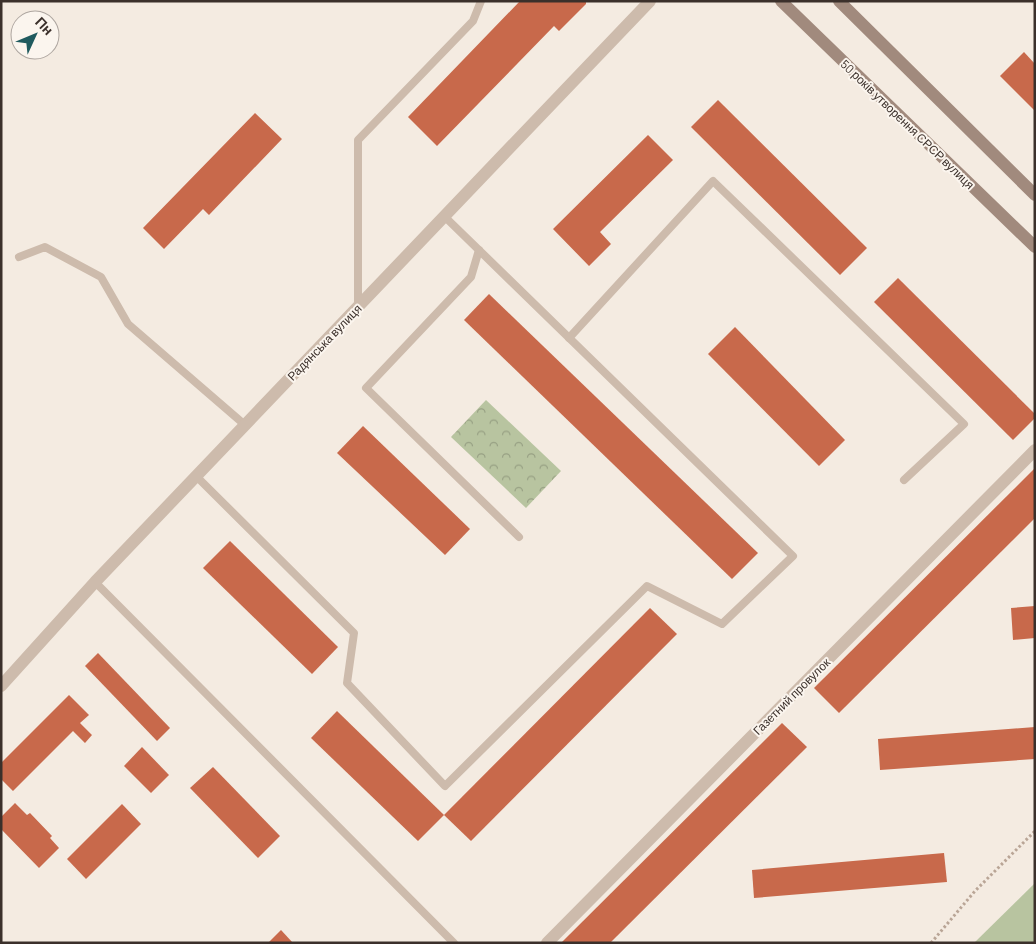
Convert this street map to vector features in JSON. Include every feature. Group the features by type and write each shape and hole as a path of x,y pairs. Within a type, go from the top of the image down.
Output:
{"main road":[{"name":"50 років утворення СРСР вулиця","path":"781,1 1035,247"},
{"path":"839,1 1035,195"}],"street":[{"name":"Радянська вулиця","path":"1,686 95,582 647,3"},
{"name":"Газетний провулок","path":"547,943 1035,450"}],"lane":[{"path":"358,306 358,140 473,21 481,1"},
{"path":"569,338 713,181 964,424 904,480"},
{"path":"196,476 354,633 347,683 446,786 647,586 722,624 793,556 444,216"},
{"path":"19,257 45,247 101,277 128,324 245,425"},
{"path":"479,250 471,277 366,388 519,537"},
{"path":"95,582 454,943"}],"path":[{"path":"931,943 976,890 1035,831"}],"green space":[{"path":"486,400 561,471 526,508 451,437"},
{"path":"1035,883 1035,943 974,943"}],"building":[{"path":"520,1 586,1 586,4 559,31 554,26 437,146 408,117"},
{"path":"1024,52 1035,64 1035,111 1000,76"},
{"path":"718,100 867,248 840,275 691,127"},
{"path":"255,113 282,139 209,215 203,209 164,249 143,228"},
{"path":"648,135 673,160 600,232 611,244 589,266 553,229"},
{"path":"898,278 1035,414 1035,418 1013,440 874,302"},
{"path":"489,294 758,553 732,579 464,320"},
{"path":"735,327 845,440 819,466 708,354"},
{"path":"363,426 470,529 445,555 337,453"},
{"path":"1035,468 1035,518 839,713 814,688"},
{"path":"230,541 338,647 312,674 203,568"},
{"path":"1035,606 1035,638 1013,640 1011,608"},
{"path":"650,608 677,634 471,841 444,815"},
{"path":"98,653 170,728 157,741 85,666"},
{"path":"69,695 89,715 80,723 92,735 85,743 73,731 13,791 1,779 1,763"},
{"path":"337,711 444,815 418,841 311,738"},
{"path":"782,723 807,747 610,943 561,943"},
{"path":"1035,727 1035,759 880,770 878,739"},
{"path":"142,747 169,775 151,793 124,766"},
{"path":"213,767 280,836 258,858 190,788"},
{"path":"15,803 27,815 30,813 52,836 50,838 59,848 39,868 1,829 1,817"},
{"path":"122,804 141,824 86,879 67,859"},
{"path":"944,853 947,882 754,898 752,870"},
{"path":"281,930 293,943 268,943"}]}
